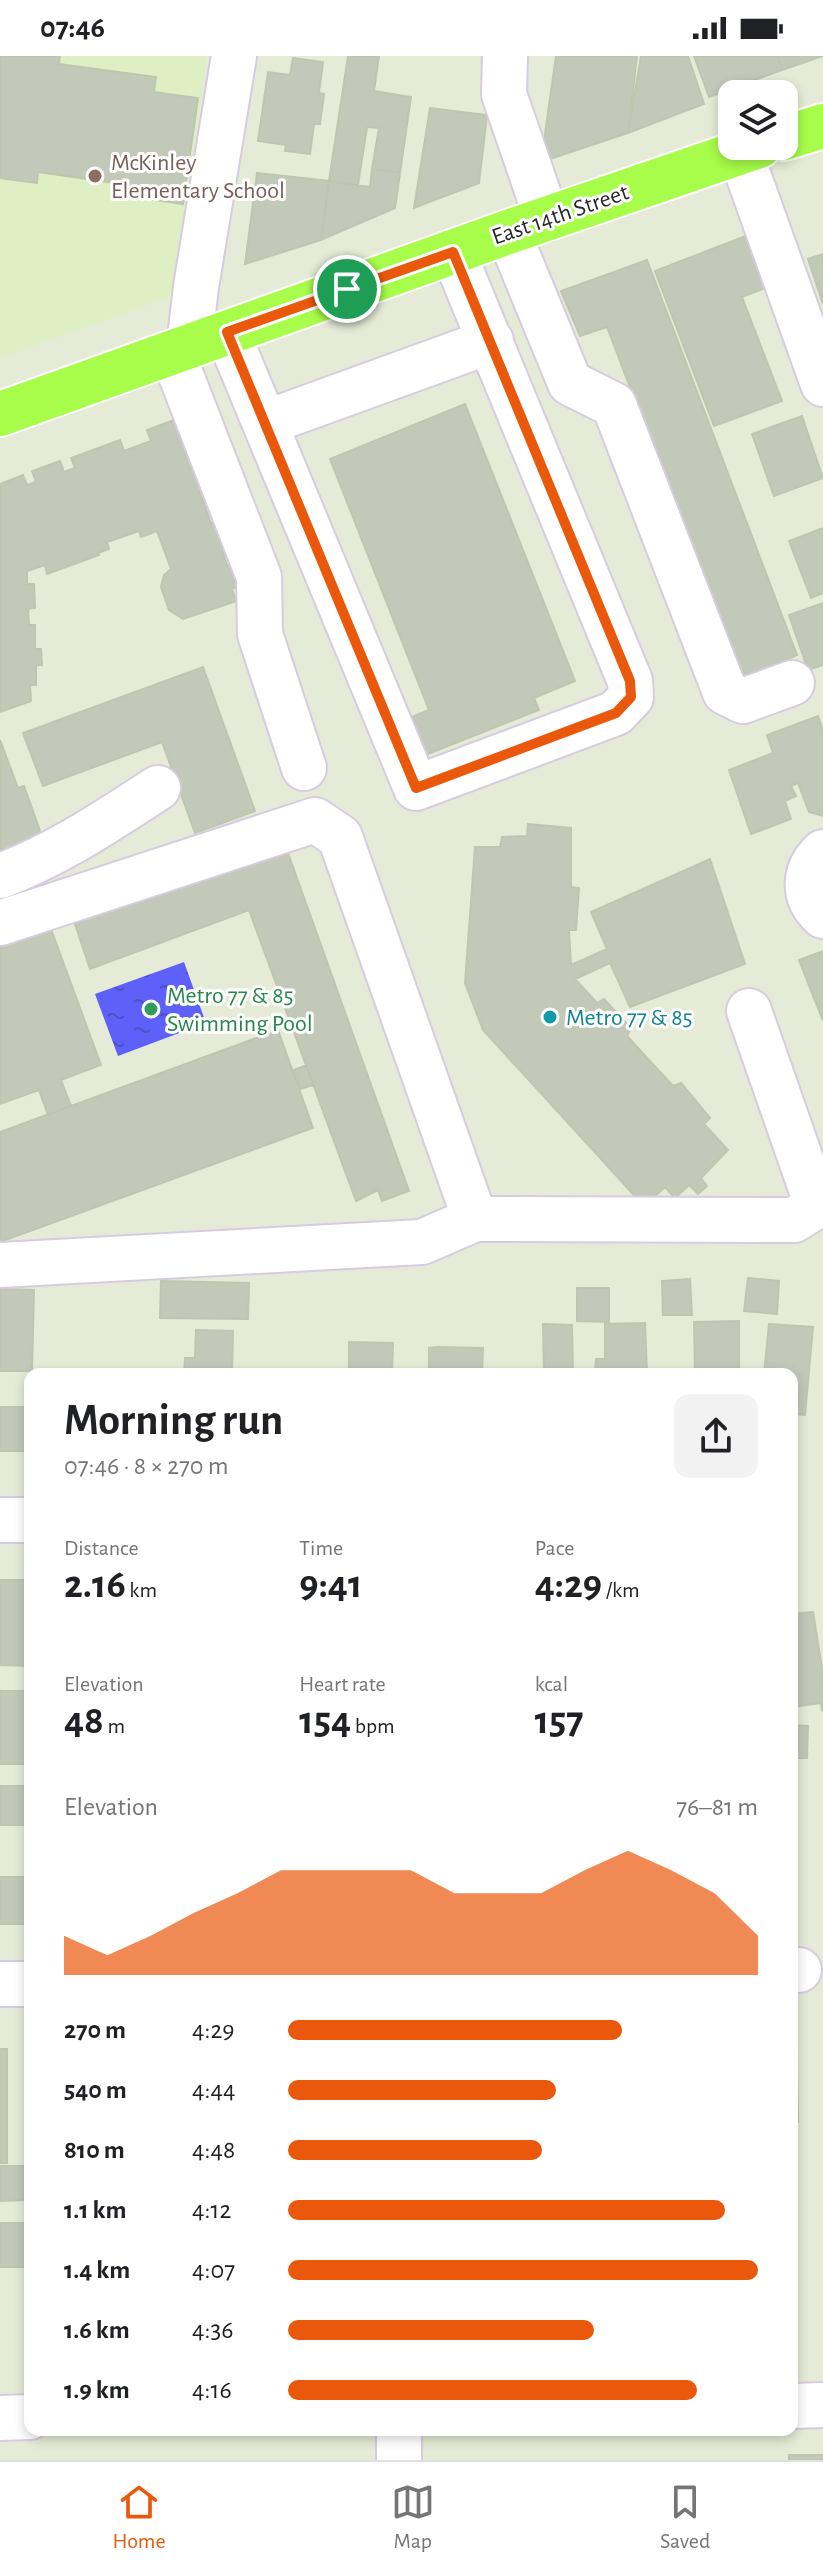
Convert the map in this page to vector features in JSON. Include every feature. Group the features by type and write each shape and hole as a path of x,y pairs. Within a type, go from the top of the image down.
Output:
{"main road":[{"path":"798,134 823,126"},
{"name":"East 14th Street","path":"0,414 718,160"}],"street":[{"path":"234,56 196,287 196,343 259,577 260,634 304,768"},
{"path":"505,56 504,94 527,226 570,383 614,405 725,692 743,701 792,683"},
{"path":"752,160 823,384"},
{"path":"196,343 265,423 416,788 616,713 631,697 630,681 453,252"},
{"path":"265,423 491,341"},
{"path":"0,876 88,833 158,788"},
{"path":"0,923 315,820 340,837 475,1219"},
{"path":"823,852 809,872 807,885 809,897 823,916"},
{"path":"0,1265 422,1242 475,1219 794,1220 810,1210 814,1197 749,1011"},
{"path":"0,1520 24,1520"},
{"path":"0,1984 24,1984"},
{"path":"798,2406 823,2405"},
{"path":"0,2418 24,2417"},
{"path":"399,2436 399,2460"}],"shaded area":[{"name":"McKinley Elementary School","path":"0,56 207,56 173,296 0,358"}],"water":[{"name":"Metro 77 & 85 Swimming Pool","path":"184,962 206,1023 118,1056 95,994"}],"building":[{"name":"McKinley Elementary School","path":"0,56 60,56 59,64 156,77 154,92 198,98 183,204 134,197 136,186 38,172 37,183 0,178"},
{"path":"348,56 379,56 374,91 411,97 400,173 372,169 379,128 367,127 358,185 329,181"},
{"path":"556,56 637,56 628,133 541,162"},
{"path":"641,56 688,56 704,104 628,133"},
{"path":"694,56 778,56 782,70 755,80 718,80 718,94 709,97"},
{"path":"778,56 823,56 782,70"},
{"path":"293,58 323,62 319,93 324,94 320,124 314,124 310,154 285,151 286,145 258,141 268,72 290,75"},
{"path":"430,108 487,115 479,183 414,208"},
{"path":"372,169 400,173 395,208 321,240 329,181 370,187"},
{"path":"257,173 329,181 321,240 245,264"},
{"path":"756,232 775,284 742,297 782,401 714,426 655,271"},
{"path":"823,254 823,304 808,259"},
{"path":"647,260 797,655 741,679 607,327 580,336 561,291"},
{"path":"465,404 575,681 534,698 539,710 428,754 407,747 397,723 429,710 330,459"},
{"path":"802,416 823,478 774,496 752,434"},
{"path":"179,418 189,447 184,449 190,469 195,467 211,524 215,522 227,566 230,565 237,587 232,589 236,601 183,619 169,610 161,587 164,575 171,569 157,531 141,537 139,531 107,542 109,549 99,555 47,574 45,565 27,571 27,584 34,584 35,608 28,609 29,625 35,625 35,649 41,649 42,665 36,665 36,685 30,685 31,701 0,712 0,484 23,475 27,485 36,482 32,471 60,461 64,472 75,468 71,458 120,440 124,451 151,441 147,430"},
{"path":"823,528 823,593 811,598 789,541"},
{"path":"823,603 823,665 808,670 789,615"},
{"path":"203,667 255,811 195,833 162,742 43,786 23,733"},
{"path":"818,716 823,730 823,816 809,812 798,783 791,786 796,796 785,801 791,819 751,834 729,770 773,753 767,735"},
{"path":"0,740 18,788 24,786 45,845 0,861"},
{"name":"Metro 77 & 85","path":"528,824 571,828 571,887 579,888 576,930 569,930 571,965 607,949 591,912 710,859 745,964 630,1007 610,963 575,979 597,1003 604,999 631,1028 627,1036 673,1086 681,1083 710,1118 704,1124 728,1150 701,1178 707,1186 698,1194 689,1185 675,1198 665,1187 644,1206 483,1030 465,983 475,847 500,847 502,837 527,836"},
{"path":"274,846 280,856 288,853 409,1191 382,1201 378,1190 356,1201 249,910 90,969 73,918"},
{"path":"48,921 101,1065 61,1080 71,1106 48,1115 39,1090 0,1104 0,938"},
{"path":"823,951 823,1021 799,960"},
{"path":"278,1030 313,1128 0,1242 0,1132"},
{"path":"307,1065 313,1085 300,1089 293,1070"},
{"path":"748,1278 779,1281 777,1314 744,1311"},
{"path":"690,1279 692,1315 663,1315 662,1281"},
{"path":"161,1281 249,1283 248,1319 160,1318"},
{"path":"577,1288 609,1288 609,1322 577,1321"},
{"path":"0,1289 34,1290 32,1368 0,1371"},
{"path":"739,1321 739,1368 695,1368 694,1322"},
{"path":"645,1323 647,1368 595,1368 596,1359 605,1359 605,1324"},
{"path":"543,1324 572,1325 573,1368 544,1368"},
{"path":"769,1324 813,1327 805,1415 798,1414 798,1368 765,1368"},
{"path":"196,1330 233,1331 232,1368 184,1368 185,1358 195,1358"},
{"path":"349,1342 393,1343 392,1368 349,1368"},
{"path":"429,1348 483,1348 482,1368 429,1368"},
{"path":"0,1407 24,1407 24,1451 0,1451"},
{"path":"0,1580 24,1580 24,1666 0,1665"},
{"path":"813,1612 823,1675 822,1711 821,1703 798,1706 798,1613"},
{"path":"0,1691 24,1691 24,1764 0,1764"},
{"path":"798,1725 808,1726 807,1758 798,1758"},
{"path":"0,1786 24,1786 24,1825 0,1825"},
{"path":"0,1877 24,1877 24,1924 0,1924"},
{"path":"0,2049 7,2049 7,2163 0,2163"},
{"path":"0,2166 23,2166 24,2200 0,2201"},
{"path":"0,2223 24,2223 24,2267 0,2267"},
{"path":"789,2455 823,2455 823,2460 789,2460"}],"place":[{"name":"McKinley Elementary School","path":"95,176"},
{"name":"Metro 77 & 85 Swimming Pool","path":"151,1009"},
{"name":"Metro 77 & 85","path":"550,1017"}],"route":[{"path":"453,252 630,681 631,697 616,713 416,788 227,332 347,289 453,252"}]}
